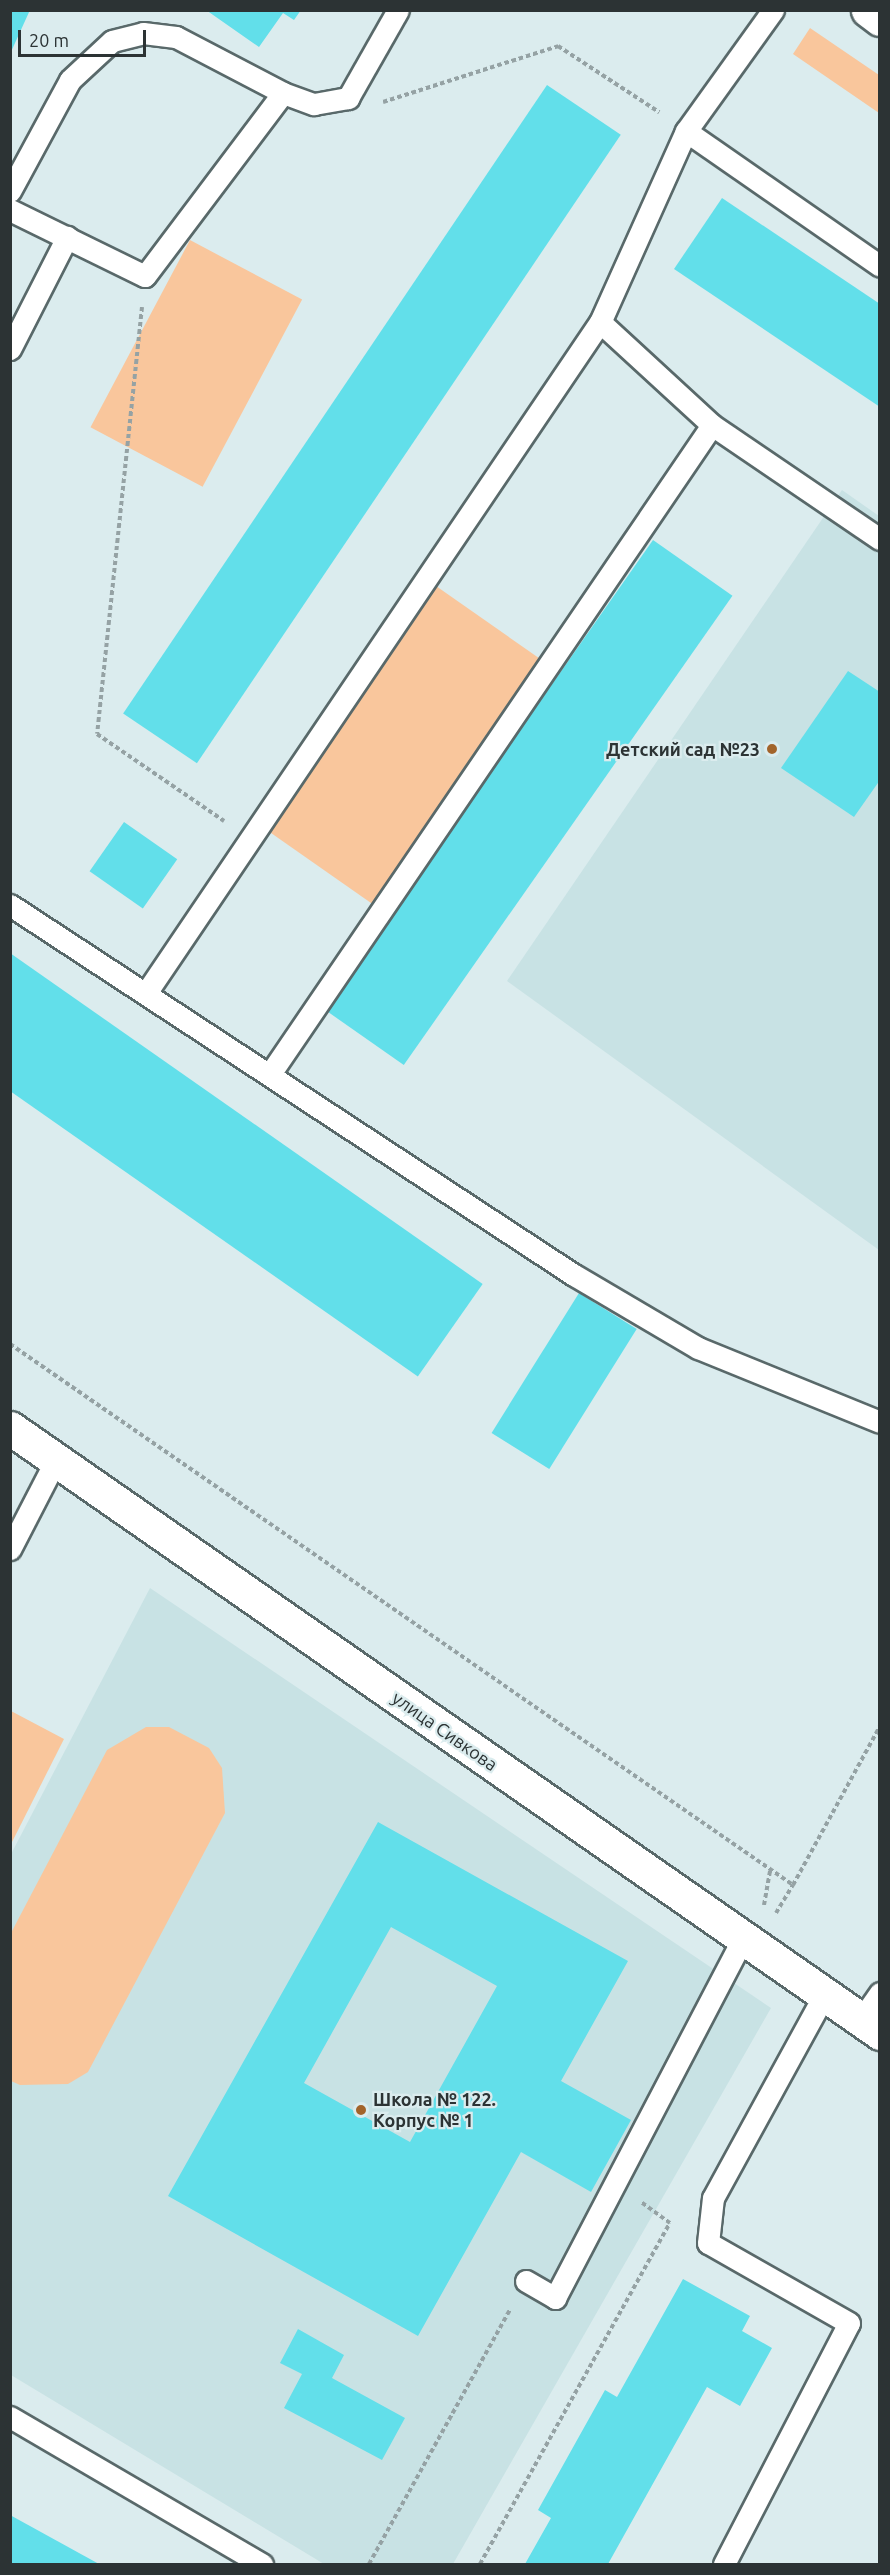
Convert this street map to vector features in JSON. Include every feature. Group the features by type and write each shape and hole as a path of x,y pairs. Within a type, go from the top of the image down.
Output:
{"street":[{"path":"868,10 879,19"},
{"name":"улица Сивкова","path":"10,1428 870,2027"}],"lane":[{"path":"10,191 70,80 112,41 143,33 176,37 283,93 314,104 348,98 398,10"},
{"path":"146,993 600,322 686,131 772,10"},
{"path":"10,210 145,276 283,93"},
{"path":"686,131 879,266"},
{"path":"10,349 67,237"},
{"path":"600,322 712,425 879,539"},
{"path":"270,1074 712,425"},
{"path":"10,905 574,1275 698,1348 879,1422"},
{"path":"10,1548 56,1460"},
{"path":"526,2281 555,2298 744,1938"},
{"path":"870,2027 879,1993"},
{"path":"724,2565 849,2323 708,2242 713,2198 824,1995"},
{"path":"10,2417 262,2565"}],"path":[{"path":"378,104 558,46 686,131"},
{"path":"145,276 97,734 250,839"},
{"path":"10,1344 793,1885 879,1726"},
{"path":"480,2565 670,2223 616,2184"},
{"path":"369,2565 526,2281"}],"shaded area":[{"path":"810,28 879,75 879,113 793,54"},
{"path":"190,240 302,300 203,487 90,427"},
{"name":"Детский сад №23","path":"842,490 879,516 879,1250 507,981"},
{"path":"426,579 549,665 379,908 256,822"},
{"name":"Школа № 122. Корпус № 1","path":"150,1588 771,2008 453,2564 324,2564 11,2375 10,1856"},
{"path":"11,1711 64,1739 11,1844"},
{"path":"146,1727 169,1727 209,1748 222,1768 225,1813 88,2072 68,2084 20,2085 11,2081 11,1933 107,1750"}],"building":[{"path":"10,10 30,10 10,54"},
{"path":"206,10 301,10 294,20 283,13 259,47"},
{"path":"547,85 621,135 197,763 123,713"},
{"path":"722,198 880,304 880,407 674,269"},
{"path":"653,540 732,596 404,1065 324,1009"},
{"path":"848,671 880,692 880,780 854,817 781,768"},
{"path":"124,822 177,859 143,908 90,871"},
{"path":"10,953 483,1284 418,1377 10,1091"},
{"path":"579,1293 637,1329 549,1469 492,1433"},
{"path":"378,1822 628,1961 561,2081 631,2120 591,2192 521,2152 418,2336 168,2196","holes":["391,1927 497,1986 410,2142 304,2083"]},
{"path":"683,2279 750,2316 742,2331 772,2348 740,2406 707,2387 608,2564 525,2564 551,2518 538,2510 605,2390 617,2397"},
{"path":"298,2329 344,2355 332,2378 405,2418 382,2460 284,2408 302,2374 280,2363"},
{"path":"10,2515 99,2564 10,2564"}],"place":[{"name":"Детский сад №23","path":"772,749"},
{"name":"Школа № 122. Корпус № 1","path":"361,2110"}]}
